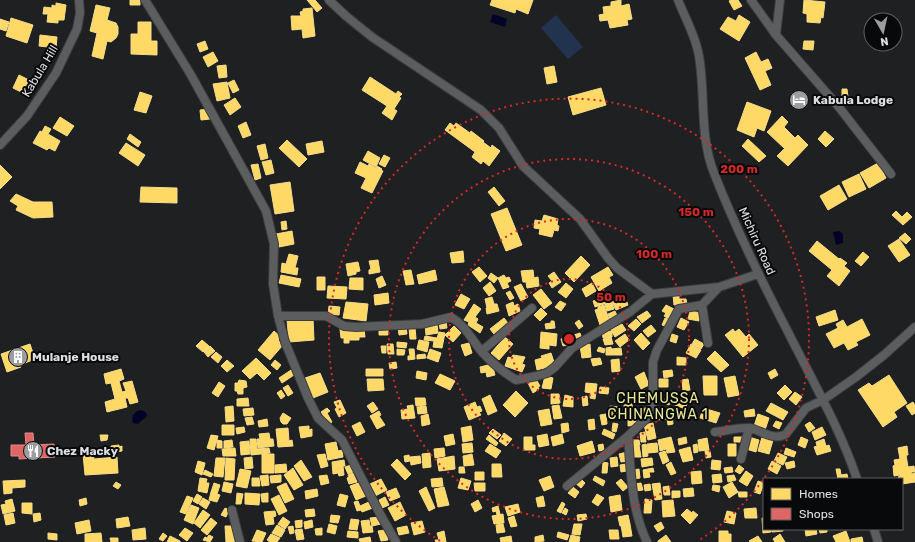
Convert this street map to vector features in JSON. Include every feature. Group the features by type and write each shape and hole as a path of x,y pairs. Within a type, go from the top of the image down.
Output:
{"street":[{"name":"Kabula Hill","path":"0,145 27,116 56,73 77,29 80,13 79,0"},
{"path":"145,0 191,75 266,211 274,244 273,284 278,316 285,342 308,398 318,418 342,440 396,542"},
{"path":"329,0 372,37 481,110 499,128 523,166 580,219 617,268 652,294"},
{"name":"Michiru Road","path":"678,0 696,45 700,61 703,113 708,157 758,274 823,400 850,457 857,478"},
{"path":"751,0 776,35 838,106 891,174"},
{"path":"776,35 780,0"},
{"path":"278,316 326,316 334,322 344,326 356,327 422,324 451,317 458,321 482,352 502,372 516,380 547,373 572,348 630,312 652,294 719,287 758,274"},
{"path":"567,486 628,436 649,416 652,409 654,362 657,350 676,313 679,309 684,307 702,305 719,287"},
{"path":"702,305 708,343"},
{"path":"482,352 532,308"},
{"path":"715,432 749,428 775,437 782,437 806,408 823,400 878,359 915,327"},
{"path":"740,459 749,428"},
{"path":"628,436 633,494 637,516 647,542"},
{"path":"232,510 240,542"},
{"path":"874,530 878,542"}],"shaded area":[{"path":"493,14 507,19 505,27 490,22"},
{"path":"556,15 583,47 568,59 541,28"},
{"path":"839,231 843,234 843,243 836,245 833,232"},
{"path":"140,410 145,412 147,416 138,424 133,423 132,418 136,412"}],"building: Homes":[{"path":"130,0 140,0 140,5 130,5"},
{"path":"307,0 315,0 322,8 317,12"},
{"path":"492,0 533,0 528,14 516,9 515,13 490,5"},
{"path":"621,0 621,6 629,4 632,19 627,20 628,25 610,28 608,20 600,21 599,15 604,14 603,7 611,6 611,2"},
{"path":"738,0 742,6 734,10 729,1"},
{"path":"804,0 825,2 823,18 821,17 820,23 807,22 807,14 803,13"},
{"path":"56,3 66,5 64,20 58,20 58,23 47,22 48,14 43,14 44,7 52,8 52,5 56,6"},
{"path":"96,5 110,8 107,20 116,23 118,27 118,34 116,38 111,42 107,41 103,59 92,56 97,33 90,31"},
{"path":"312,8 315,36 303,38 302,29 292,30 291,16 301,16 300,12 303,11 303,9"},
{"path":"739,15 750,22 739,41 720,29 728,17 736,21"},
{"path":"11,18 33,25 27,43 6,36"},
{"path":"0,19 9,22 6,31 0,29"},
{"path":"138,22 151,22 151,41 157,41 157,55 131,54 131,34 138,34"},
{"path":"40,35 57,37 56,48 39,46"},
{"path":"205,41 208,49 200,52 197,44"},
{"path":"804,41 814,41 813,50 803,49"},
{"path":"213,52 218,61 208,67 203,57"},
{"path":"756,52 761,62 768,59 772,68 765,71 771,85 760,90 745,58"},
{"path":"226,65 227,77 219,78 217,66"},
{"path":"554,66 557,82 547,84 544,68"},
{"path":"19,75 33,82 27,95 13,88"},
{"path":"370,77 396,94 398,91 402,94 399,97 401,98 394,109 397,111 392,120 382,113 387,106 362,90"},
{"path":"234,80 239,90 233,93 228,83"},
{"path":"227,82 230,98 217,101 213,84"},
{"path":"601,88 606,105 573,115 568,97"},
{"path":"842,89 847,89 848,97 842,98"},
{"path":"140,92 152,96 146,113 134,110"},
{"path":"235,98 241,107 230,115 224,105"},
{"path":"842,100 853,100 853,103 842,103"},
{"path":"747,102 771,111 764,131 757,128 754,137 737,130"},
{"path":"209,109 210,119 201,120 200,110"},
{"path":"782,116 788,122 784,127 795,138 785,149 767,132"},
{"path":"60,117 74,126 67,136 53,128"},
{"path":"246,122 251,135 243,138 238,126"},
{"path":"450,123 454,126 456,123 470,133 471,131 491,148 492,145 500,151 489,166 483,161 481,164 472,157 475,152 445,130"},
{"path":"45,126 51,129 48,134 60,141 55,151 49,148 47,150 33,143 40,131 42,132"},
{"path":"825,131 834,139 826,147 818,139"},
{"path":"130,134 141,142 138,147 127,139"},
{"path":"798,135 808,145 788,166 777,156"},
{"path":"748,139 766,156 759,162 742,146"},
{"path":"287,140 307,159 299,167 279,148"},
{"path":"322,141 324,152 308,155 306,144"},
{"path":"126,143 145,155 138,166 119,153"},
{"path":"265,144 268,158 261,160 257,146"},
{"path":"368,151 380,158 376,167 363,160"},
{"path":"384,155 390,158 385,167 379,164"},
{"path":"271,160 274,173 266,175 262,162"},
{"path":"360,162 368,166 369,164 376,168 377,166 383,171 372,193 361,188 366,178 355,173"},
{"path":"878,163 886,178 869,188 860,173"},
{"path":"258,164 261,178 255,180 251,165"},
{"path":"0,165 12,177 0,189"},
{"path":"859,174 866,189 849,197 842,182"},
{"path":"290,182 294,211 275,214 270,185"},
{"path":"839,185 847,199 828,210 820,196"},
{"path":"141,187 177,188 177,203 140,202"},
{"path":"494,187 505,201 499,206 488,192"},
{"path":"16,194 33,202 52,202 53,217 33,218 16,210 18,206 10,201"},
{"path":"507,208 522,245 506,251 491,214"},
{"path":"896,211 902,217 907,212 912,217 903,225 892,215"},
{"path":"544,215 558,219 558,231 554,230 552,237 539,234 540,229 534,228 535,220 542,221"},
{"path":"286,221 287,229 282,230 281,222"},
{"path":"292,231 294,244 279,247 276,234"},
{"path":"905,233 911,239 906,244 899,238"},
{"path":"899,239 910,255 899,262 888,246"},
{"path":"817,241 839,259 840,258 847,263 844,266 850,271 839,286 827,276 832,270 809,251"},
{"path":"463,251 464,262 452,263 450,253"},
{"path":"863,252 869,257 861,266 855,261"},
{"path":"289,254 298,256 295,268 298,268 297,275 281,272 282,263 286,264"},
{"path":"581,256 590,265 574,282 565,273"},
{"path":"378,260 380,272 369,274 369,270 371,269 369,261"},
{"path":"358,262 360,271 356,272 356,274 348,276 346,264"},
{"path":"479,267 487,276 480,282 472,272"},
{"path":"608,267 613,275 609,277 612,283 599,291 591,277"},
{"path":"411,270 414,284 406,285 403,271"},
{"path":"435,270 437,280 419,284 417,275"},
{"path":"533,270 534,278 538,277 539,286 527,288 526,282 523,282 521,271"},
{"path":"554,272 561,282 552,288 549,283 552,281 548,276"},
{"path":"491,273 498,278 494,283 488,278"},
{"path":"281,275 301,279 299,287 279,283"},
{"path":"504,275 506,278 509,277 511,281 507,283 509,287 503,289 498,278"},
{"path":"382,276 386,285 379,288 376,279"},
{"path":"317,277 325,277 325,290 317,290"},
{"path":"350,278 363,278 363,290 349,289"},
{"path":"490,282 496,291 489,296 483,288"},
{"path":"566,283 573,289 566,298 558,292"},
{"path":"592,283 596,291 586,297 582,289"},
{"path":"521,284 528,297 521,301 514,287"},
{"path":"328,286 347,287 346,299 327,298"},
{"path":"541,289 552,303 544,309 533,295"},
{"path":"510,291 514,298 510,300 506,293"},
{"path":"388,293 389,303 375,305 374,295"},
{"path":"461,294 470,299 464,309 455,305"},
{"path":"609,294 614,309 607,311 602,296"},
{"path":"679,294 679,299 686,299 687,304 674,305 673,295"},
{"path":"492,297 494,304 497,304 499,311 487,314 485,299"},
{"path":"625,297 628,305 616,310 612,302"},
{"path":"602,299 604,304 595,307 593,301"},
{"path":"560,301 566,304 561,311 555,307"},
{"path":"346,302 368,304 366,321 343,318"},
{"path":"513,302 514,306 518,304 520,311 509,316 506,305"},
{"path":"474,304 481,309 475,317 478,319 476,323 483,327 480,333 468,325 469,322 464,320"},
{"path":"604,305 610,322 600,325 595,310"},
{"path":"666,305 676,310 671,320 664,316 666,313 662,311"},
{"path":"329,306 340,307 339,315 328,314"},
{"path":"541,308 547,314 540,321 534,315"},
{"path":"835,310 838,320 819,326 816,317"},
{"path":"615,311 618,318 611,321 608,314"},
{"path":"647,311 651,316 642,323 637,317"},
{"path":"690,311 701,313 699,321 688,319"},
{"path":"313,318 314,340 289,342 287,320"},
{"path":"504,318 508,323 494,334 490,329"},
{"path":"665,318 670,320 667,327 662,325"},
{"path":"681,318 689,322 684,330 677,327"},
{"path":"636,319 641,324 634,331 628,326"},
{"path":"862,319 870,335 856,342 858,345 848,350 844,343 834,348 826,334 838,328 836,324 843,320 847,327"},
{"path":"579,320 583,326 579,329 575,323"},
{"path":"446,321 447,328 440,329 439,322"},
{"path":"551,321 554,321 555,328 546,329 545,324 551,323"},
{"path":"437,324 438,333 426,335 425,325"},
{"path":"622,324 626,330 615,337 611,330"},
{"path":"651,325 656,331 648,337 643,331"},
{"path":"406,326 407,334 399,335 398,327"},
{"path":"454,326 461,333 453,342 445,335"},
{"path":"415,327 416,339 410,339 409,328"},
{"path":"340,329 364,329 365,337 359,337 359,340 349,340 349,343 344,343 344,338 341,338"},
{"path":"379,329 388,329 388,335 379,335"},
{"path":"733,329 735,332 739,329 746,337 749,334 758,345 743,357 725,335"},
{"path":"274,331 281,337 278,340 283,345 270,360 258,350"},
{"path":"612,331 612,337 603,338 602,332"},
{"path":"439,332 445,333 442,348 433,347 434,341 424,340 425,336 437,338"},
{"path":"541,332 557,334 556,346 549,345 549,349 540,348"},
{"path":"580,333 581,336 572,340 571,336"},
{"path":"641,333 650,343 643,350 634,340"},
{"path":"625,334 629,340 620,347 615,341"},
{"path":"672,334 678,336 676,343 670,341"},
{"path":"505,337 513,344 499,360 491,353"},
{"path":"569,337 570,344 563,346 561,339"},
{"path":"611,337 613,344 605,345 603,339"},
{"path":"695,339 704,344 701,349 692,344"},
{"path":"202,340 209,346 203,352 196,346"},
{"path":"419,340 429,342 427,352 417,349"},
{"path":"397,342 407,343 406,348 397,347"},
{"path":"469,343 472,353 465,356 461,345"},
{"name":"Mulanje House","path":"30,344 35,359 20,365 21,367 7,372 1,354"},
{"path":"387,344 393,344 394,354 388,354"},
{"path":"590,344 591,357 582,358 580,346"},
{"path":"691,344 701,350 696,358 686,353"},
{"path":"210,346 215,351 208,357 204,352"},
{"path":"381,346 386,346 386,353 382,353"},
{"path":"599,347 605,349 604,353 597,351"},
{"path":"611,347 612,355 606,355 606,348"},
{"path":"621,348 622,355 612,355 611,349"},
{"path":"397,349 405,350 404,355 397,355"},
{"path":"409,349 414,349 415,359 408,360 408,356 410,356"},
{"path":"430,349 441,353 438,362 427,358"},
{"path":"715,351 729,365 721,372 707,359"},
{"path":"216,352 222,357 218,363 211,357"},
{"path":"551,353 555,365 537,370 535,360 542,358 541,356"},
{"path":"425,354 426,358 417,359 417,355"},
{"path":"513,355 525,357 522,364 525,365 522,372 505,366 508,357 511,358"},
{"path":"677,357 686,358 686,365 677,365"},
{"path":"256,358 271,373 264,380 257,373 250,379 242,371"},
{"path":"600,358 602,364 593,366 591,359"},
{"path":"619,359 620,371 612,372 611,360"},
{"path":"227,360 234,366 227,372 221,366"},
{"path":"275,360 281,365 277,370 271,365"},
{"path":"396,362 397,368 390,369 389,363"},
{"path":"492,364 495,375 487,377 486,372 481,373 480,367"},
{"path":"121,369 124,379 119,381 122,392 126,391 123,383 132,381 138,402 130,404 128,398 125,398 127,407 107,412 105,402 115,399 111,383 106,384 104,374"},
{"path":"366,369 383,369 383,376 366,376"},
{"path":"775,369 778,375 771,379 768,373"},
{"path":"291,370 294,375 282,383 279,378"},
{"path":"672,370 673,376 664,378 663,371"},
{"path":"417,371 427,373 426,380 416,378"},
{"path":"644,372 649,385 641,389 635,377"},
{"path":"320,373 328,392 313,398 305,378"},
{"path":"440,374 455,381 450,390 435,383"},
{"path":"889,375 907,403 894,412 897,417 883,427 858,390 869,383 872,386"},
{"path":"545,376 553,378 551,389 542,388"},
{"path":"703,376 717,376 717,395 704,395"},
{"path":"735,376 739,395 728,397 724,378"},
{"path":"367,379 383,379 384,390 368,391"},
{"path":"536,379 540,386 538,387 539,389 533,393 528,383"},
{"path":"659,379 668,379 668,387 659,387"},
{"path":"688,379 690,390 683,391 682,380"},
{"path":"239,380 246,381 247,387 243,388 243,394 238,394 237,391 235,391 235,383 238,383"},
{"path":"219,382 225,386 218,397 212,393"},
{"path":"586,383 597,384 595,399 590,398 591,393 585,392"},
{"path":"288,385 293,393 288,396 283,388"},
{"path":"785,385 792,392 784,400 777,393"},
{"path":"600,387 609,388 608,394 599,393"},
{"path":"281,390 285,396 281,399 277,393"},
{"path":"516,391 528,403 515,417 503,405"},
{"path":"795,392 802,397 796,405 789,399"},
{"path":"551,394 559,394 560,403 551,404"},
{"path":"648,394 649,401 638,402 637,395"},
{"path":"658,394 663,396 661,401 656,399"},
{"path":"490,395 497,411 488,415 482,399"},
{"path":"565,395 573,397 573,407 563,406"},
{"path":"587,396 588,405 583,406 582,397"},
{"path":"666,396 672,398 669,405 664,403"},
{"path":"675,397 688,401 685,409 673,404"},
{"path":"248,398 249,406 237,406 237,399"},
{"path":"415,398 425,398 426,405 416,406"},
{"path":"340,400 346,413 339,417 335,409 337,408 334,402"},
{"path":"373,402 378,409 372,413 367,406"},
{"path":"475,402 477,407 480,406 482,411 479,412 481,415 469,420 464,407"},
{"path":"913,402 915,405 915,413 912,415 906,406"},
{"path":"771,403 788,412 783,420 766,411"},
{"path":"632,404 633,414 625,415 624,405"},
{"path":"413,405 415,418 402,419 401,410 408,409 407,406"},
{"path":"559,405 562,418 554,419 552,406"},
{"path":"233,406 234,421 226,422 225,407"},
{"path":"426,406 427,413 418,414 417,407"},
{"path":"610,406 618,407 618,416 609,415"},
{"path":"253,408 254,415 244,416 243,409"},
{"path":"327,408 330,411 327,413 332,422 329,424 321,412"},
{"path":"647,408 647,413 636,414 636,409"},
{"path":"703,408 720,413 716,423 700,418"},
{"path":"549,409 552,424 541,426 538,411"},
{"path":"754,409 755,416 745,417 744,411"},
{"path":"379,411 381,415 379,416 385,425 377,429 370,416"},
{"path":"283,413 291,418 287,424 283,424 281,422 280,418"},
{"path":"672,413 673,424 668,425 667,419 657,420 657,415"},
{"path":"428,414 430,424 422,426 421,416"},
{"path":"606,414 607,424 602,425 600,415"},
{"path":"758,414 769,418 765,430 754,426"},
{"path":"252,417 254,424 247,425 245,418"},
{"path":"267,419 268,426 259,427 258,421"},
{"path":"594,419 595,429 589,430 588,420"},
{"path":"636,419 637,425 628,426 628,420"},
{"path":"776,421 782,423 779,429 773,426"},
{"path":"360,422 365,432 357,436 352,426"},
{"path":"810,422 815,428 809,432 805,425"},
{"path":"568,423 569,431 562,433 561,424"},
{"path":"613,423 618,424 616,432 612,431"},
{"path":"653,423 656,438 648,440 644,425"},
{"path":"222,425 234,425 234,435 222,435"},
{"path":"309,426 309,430 312,429 312,436 301,438 299,427"},
{"path":"471,426 473,440 463,442 461,428"},
{"path":"244,427 245,432 237,434 236,428"},
{"path":"822,427 826,435 815,440 812,432"},
{"path":"288,428 289,441 292,440 293,446 278,447 276,429"},
{"path":"493,429 501,435 497,439 489,433"},
{"path":"604,429 615,434 613,439 602,434"},
{"path":"645,432 646,442 641,442 640,433"},
{"path":"269,433 270,439 273,439 274,446 258,448 257,439 260,439 259,434"},
{"path":"504,433 512,439 506,446 499,441"},
{"path":"453,434 455,444 446,446 444,436"},
{"path":"547,434 549,445 539,447 537,436"},
{"path":"562,434 564,443 553,446 551,437"},
{"path":"100,435 108,435 107,440 101,441"},
{"path":"211,435 218,436 214,450 207,448"},
{"path":"489,435 498,443 496,446 486,439"},
{"path":"524,437 532,437 532,445 535,445 535,450 524,450"},
{"path":"671,437 675,452 667,453 666,449 660,451 658,440"},
{"path":"686,437 687,443 679,445 678,439"},
{"path":"734,437 743,437 743,442 734,442"},
{"path":"749,437 759,440 756,452 746,449"},
{"path":"762,437 773,440 769,454 758,451"},
{"path":"801,437 808,440 805,448 798,445"},
{"path":"707,438 709,450 699,451 698,440"},
{"path":"250,439 256,439 257,449 269,448 270,453 251,455"},
{"path":"824,439 826,446 829,445 831,451 817,455 814,447 817,446 816,442"},
{"path":"217,440 222,441 222,448 217,448"},
{"path":"232,440 233,447 224,448 224,441"},
{"path":"632,440 639,440 640,445 633,446"},
{"path":"249,441 250,454 241,455 240,442"},
{"path":"592,441 595,452 580,456 577,446"},
{"path":"336,442 338,451 342,450 343,457 328,460 325,444"},
{"path":"472,443 473,452 463,453 462,444"},
{"path":"657,443 658,452 648,453 647,444"},
{"path":"490,444 501,451 496,458 485,451"},
{"path":"603,444 604,450 599,451 598,445"},
{"path":"646,444 648,456 643,457 642,445"},
{"path":"697,444 698,452 694,453 693,445"},
{"path":"728,444 736,444 736,456 728,456"},
{"path":"119,445 119,447 122,446 122,451 112,451 111,446"},
{"path":"639,445 641,457 634,457 633,446"},
{"path":"907,446 908,455 906,455 908,467 914,466 915,472 911,472 912,474 915,473 915,482 903,484 903,478 898,477 900,475 894,476 894,460 900,459 898,448"},
{"path":"690,447 693,460 683,462 679,450"},
{"path":"235,448 236,456 223,456 222,449"},
{"path":"444,448 445,456 435,458 434,449"},
{"path":"786,448 796,452 794,457 784,454"},
{"path":"108,451 116,451 116,456 109,457"},
{"path":"665,451 669,461 663,464 659,453"},
{"path":"705,451 710,451 711,457 706,458"},
{"path":"627,452 629,461 621,462 619,454"},
{"path":"93,453 94,459 117,457 118,473 85,475 83,454"},
{"path":"430,453 431,467 423,468 422,454"},
{"path":"778,453 787,457 783,465 774,461"},
{"path":"262,454 274,454 274,473 262,473"},
{"path":"325,454 328,466 321,468 317,455"},
{"path":"472,454 474,465 464,466 463,456"},
{"path":"409,455 410,461 405,462 404,456"},
{"path":"420,456 421,463 411,465 410,457"},
{"path":"454,456 455,469 439,471 437,459"},
{"path":"252,457 253,468 245,469 244,458"},
{"path":"617,457 618,466 611,467 610,458"},
{"path":"216,458 225,458 223,477 214,476"},
{"path":"226,458 235,459 234,480 225,480"},
{"path":"652,458 653,465 642,467 641,459"},
{"path":"397,459 411,474 405,480 391,465"},
{"path":"301,460 312,477 304,481 294,466"},
{"path":"344,460 344,475 339,476 338,473 333,474 332,462"},
{"path":"712,460 721,461 720,470 711,469"},
{"path":"198,461 205,463 202,475 195,472"},
{"path":"772,461 781,466 777,474 768,469"},
{"path":"794,461 795,467 787,469 785,463"},
{"path":"603,462 608,463 607,473 602,473"},
{"path":"671,462 676,473 671,475 666,465"},
{"path":"286,464 287,472 275,473 275,465"},
{"path":"492,464 501,464 502,477 492,477"},
{"path":"626,464 627,471 621,472 620,465"},
{"path":"351,465 353,472 348,474 345,467"},
{"path":"739,465 744,469 740,474 735,471"},
{"path":"459,467 464,467 465,473 459,473"},
{"path":"732,467 733,472 725,473 724,468"},
{"path":"293,468 303,485 294,490 284,475"},
{"path":"653,468 654,472 649,472 650,477 644,478 643,470"},
{"path":"240,469 251,471 247,488 236,486"},
{"path":"639,469 640,478 634,479 633,470"},
{"path":"836,469 840,469 841,475 847,474 848,478 838,478"},
{"path":"205,470 213,474 211,477 203,474"},
{"path":"701,471 702,483 692,484 691,472"},
{"path":"746,471 753,476 747,486 739,481"},
{"path":"475,472 484,472 484,480 475,480"},
{"path":"353,473 357,482 349,484 347,478 349,477 348,475"},
{"path":"721,474 722,482 713,483 712,475"},
{"path":"268,475 269,485 262,486 260,476"},
{"path":"281,475 281,482 271,483 270,476"},
{"path":"327,475 329,483 321,485 319,476"},
{"path":"734,475 736,480 728,482 727,476"},
{"path":"550,476 554,487 544,491 539,480"},
{"path":"595,476 605,481 603,486 593,480"},
{"path":"200,478 207,479 206,483 209,483 207,493 198,491"},
{"path":"252,478 259,478 260,486 252,486"},
{"path":"442,478 443,486 432,487 431,479"},
{"path":"461,478 471,481 468,490 458,488"},
{"path":"580,478 585,483 581,488 575,483"},
{"path":"381,479 387,490 375,496 370,484"},
{"path":"621,479 628,487 623,491 616,483"},
{"path":"25,480 25,487 12,488 12,493 4,494 3,481"},
{"path":"758,481 763,483 760,494 754,492"},
{"path":"116,482 121,485 118,489 113,486"},
{"path":"224,482 233,484 231,493 222,491"},
{"path":"361,482 366,496 356,500 350,486"},
{"path":"732,482 738,492 729,498 723,487"},
{"path":"214,483 220,485 217,494 211,492"},
{"path":"286,483 294,499 285,503 277,487"},
{"path":"474,483 485,483 485,491 475,491"},
{"path":"641,483 643,490 636,491 634,484"},
{"path":"660,483 662,499 655,500 652,484"},
{"path":"650,484 651,490 645,491 644,485"},
{"path":"713,485 720,486 719,492 712,490"},
{"path":"669,486 670,495 664,495 663,487"},
{"path":"426,487 435,508 429,511 419,491"},
{"path":"444,487 449,505 438,507 434,489"},
{"path":"573,487 579,492 575,498 568,493"},
{"path":"396,488 400,497 390,501 386,492"},
{"path":"693,488 694,496 684,497 683,489"},
{"path":"317,489 318,496 306,499 305,491"},
{"path":"672,491 680,491 680,497 672,498"},
{"path":"211,492 220,495 217,502 209,500"},
{"path":"738,492 747,492 747,497 739,497"},
{"path":"237,493 243,494 241,504 236,504"},
{"path":"245,493 260,494 259,505 245,504"},
{"path":"268,493 268,502 262,502 261,494"},
{"path":"197,494 202,497 198,504 193,501"},
{"path":"340,494 348,496 345,507 337,505"},
{"path":"597,494 604,498 598,506 592,502"},
{"path":"279,495 287,511 279,515 271,499"},
{"path":"620,495 622,510 611,512 609,497"},
{"path":"187,496 193,498 186,514 180,512"},
{"path":"543,496 545,506 538,507 536,498"},
{"path":"385,497 389,505 382,508 379,500"},
{"path":"86,498 87,504 80,506 79,500"},
{"path":"203,498 210,502 206,509 199,504"},
{"path":"12,499 15,511 3,514 1,505 6,504 5,501"},
{"path":"645,499 652,500 651,513 644,513"},
{"path":"478,500 482,508 475,512 471,504"},
{"path":"673,500 675,516 663,517 662,501"},
{"path":"358,501 360,506 371,501 373,508 362,512 361,510 357,511 354,502"},
{"path":"400,502 406,515 395,521 388,508"},
{"path":"562,502 565,504 561,513 557,511"},
{"path":"22,503 32,503 32,514 22,513"},
{"path":"518,504 520,512 508,516 505,507"},
{"path":"191,505 199,508 193,524 184,520"},
{"path":"498,506 500,514 497,515 496,511 493,512 492,508"},
{"path":"225,508 229,510 226,517 221,515"},
{"path":"565,508 568,510 566,515 562,513"},
{"path":"756,508 757,518 745,518 744,509"},
{"path":"314,509 315,516 306,517 305,510"},
{"path":"687,509 698,515 690,524 681,515"},
{"path":"203,510 210,515 200,528 194,523"},
{"path":"275,511 276,516 273,517 274,524 266,525 264,512"},
{"path":"727,511 736,513 734,524 724,522"},
{"path":"13,513 15,523 6,525 4,515"},
{"path":"40,513 41,520 34,522 33,514"},
{"path":"503,514 504,523 494,524 492,516"},
{"path":"586,514 587,519 578,521 577,515"},
{"path":"331,515 340,516 338,523 330,522"},
{"path":"628,515 630,524 620,526 618,517"},
{"path":"514,516 517,526 511,527 508,518"},
{"path":"128,517 130,526 117,528 116,519"},
{"path":"283,517 290,522 285,529 278,524"},
{"path":"380,517 381,524 372,526 370,518"},
{"path":"211,518 217,523 207,535 201,530"},
{"path":"762,518 763,530 771,530 771,532 763,533"},
{"path":"351,519 359,520 357,530 349,529"},
{"path":"89,520 91,531 77,534 75,523"},
{"path":"302,520 302,527 296,528 295,521"},
{"path":"312,520 313,527 305,529 304,522"},
{"path":"369,520 373,532 363,533 361,521"},
{"path":"422,521 425,532 414,535 411,523"},
{"path":"661,522 664,528 658,532 654,526"},
{"path":"329,524 337,526 335,534 327,532"},
{"path":"503,524 505,532 497,533 496,525"},
{"path":"574,524 582,524 580,535 572,534"},
{"path":"630,524 632,536 623,537 621,525"},
{"path":"277,525 285,530 281,537 272,533"},
{"path":"225,526 234,526 235,542 226,542"},
{"path":"293,526 294,533 290,534 288,527"},
{"path":"407,526 409,533 399,535 397,528"},
{"path":"145,528 146,539 133,540 132,530"},
{"path":"185,528 193,533 187,541 179,535"},
{"path":"322,528 322,535 316,535 315,529"},
{"path":"302,529 304,539 297,540 295,530"},
{"path":"257,530 266,533 262,542 252,541"},
{"path":"385,530 388,540 381,541 378,531"},
{"path":"609,530 618,530 619,539 610,539"},
{"path":"772,530 783,530 783,531 772,532"},
{"path":"805,530 816,530 817,534 806,536"},
{"path":"819,530 827,530 827,532 820,533"},
{"path":"348,531 358,532 358,538 347,537"},
{"path":"444,531 446,542 436,542 435,540 439,540 437,533"},
{"path":"719,531 728,531 728,534 731,534 731,542 719,542"},
{"path":"846,531 850,542 836,542 833,536"},
{"path":"558,532 569,535 567,540 557,537"},
{"path":"48,533 57,534 57,540 48,539"},
{"path":"101,533 102,542 85,542 85,534"},
{"path":"163,533 167,536 163,541 159,539"},
{"path":"271,534 280,538 277,542 270,542 267,540"},
{"path":"780,534 785,542 775,542 773,539"},
{"path":"209,535 213,537 210,542 203,540 205,537 207,538"},
{"path":"543,535 544,541 535,542 535,537"},
{"path":"571,535 580,537 579,542 569,542"},
{"path":"666,535 671,542 658,542 658,541"},
{"path":"170,536 180,541 180,542 167,542"},
{"path":"511,536 512,542 501,542 500,538"},
{"path":"758,536 762,542 749,541"},
{"path":"370,537 371,542 360,542 359,539"},
{"path":"862,537 863,542 851,542 851,539"},
{"path":"110,538 118,538 118,542 111,542"}],"building: Shops":[{"name":"Chez Macky","path":"25,433 33,433 34,445 54,444 55,457 19,459 19,456 11,456 11,445 26,445"}],"place":[{"name":"Kabula Lodge","path":"799,100"},
{"name":"Mulanje House","path":"18,357"},
{"name":"Chez Macky","path":"33,451"}],"district":[{"name":"CHEMUSSA CHINANGWA 1","path":"658,406"}]}
